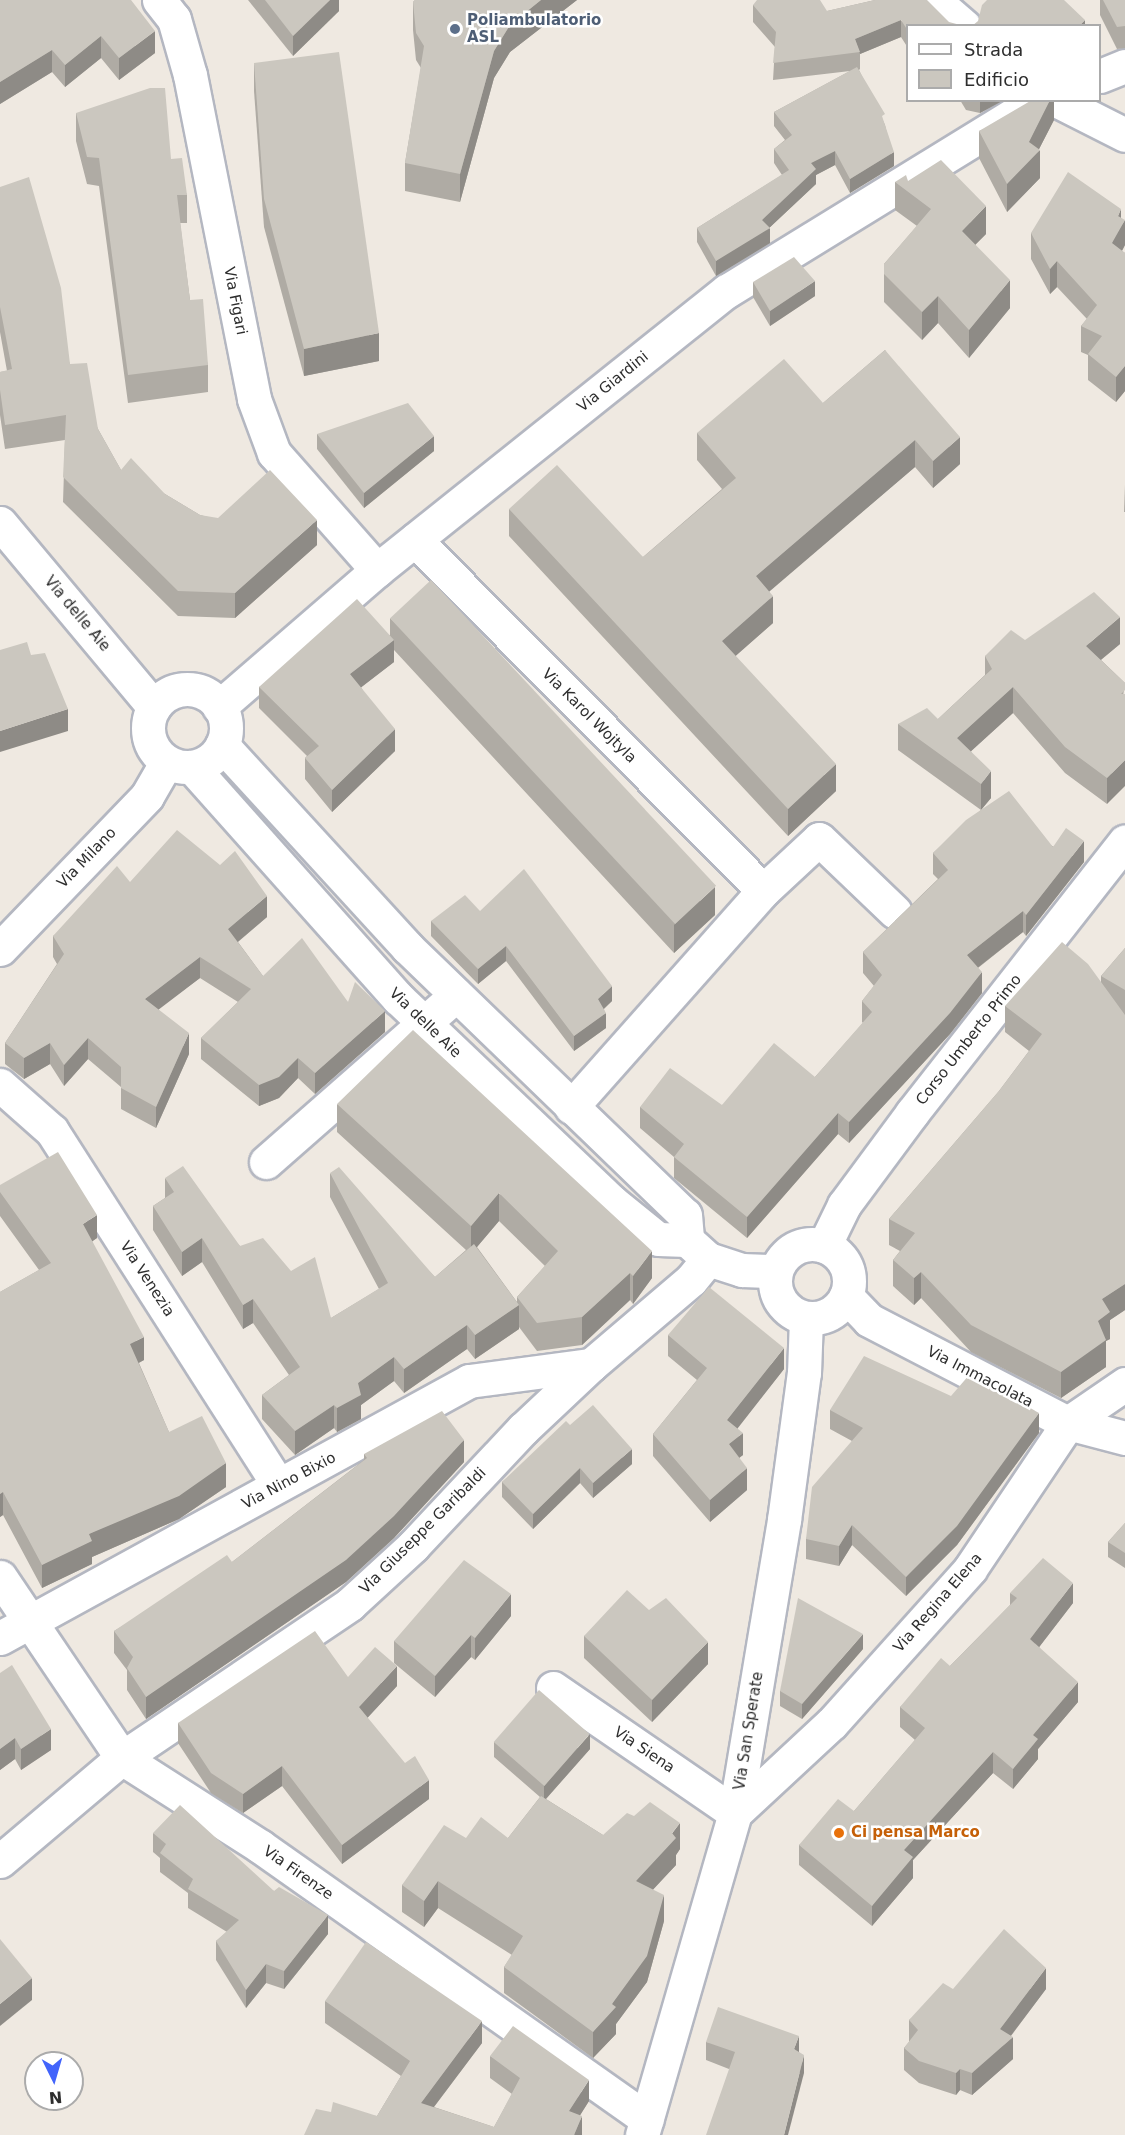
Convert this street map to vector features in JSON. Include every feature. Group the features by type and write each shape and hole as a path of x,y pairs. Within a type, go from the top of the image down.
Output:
{"street":[{"name":"Via Figari","path":"159,0 174,19 190,75 254,399 274,453 377,570"},
{"path":"934,0 962,24"},
{"path":"1101,76 1125,66"},
{"name":"Via Giardini","path":"219,707 377,570 728,291 1035,102"},
{"path":"1060,102 1125,135"},
{"name":"Via delle Aie","path":"3,531 154,707"},
{"name":"Via Karol Wojtyla","path":"415,540 763,891"},
{"path":"186,689 210,697 219,707 226,732 222,745 215,755 179,765 150,743 148,731 154,707 173,692 186,689"},
{"path":"222,745 456,995 685,1215 698,1250"},
{"name":"Via delle Aie","path":"179,765 424,1022 611,1201 658,1239 698,1250 742,1270 776,1271"},
{"name":"Via Milano","path":"0,949 179,765"},
{"path":"572,1107 763,891 819,839 895,912"},
{"name":"Corso Umberto Primo","path":"824,1246 844,1205 1125,841"},
{"path":"266,1162 456,995"},
{"name":"Via Venezia","path":"0,1085 52,1131 278,1485"},
{"path":"800,1245 824,1246 835,1251 846,1266 849,1284 846,1296 830,1313 806,1318 784,1306 774,1283 776,1271 785,1255 800,1245"},
{"name":"Via Giuseppe Garibaldi","path":"0,1861 122,1758 350,1604 591,1365 691,1280 698,1250"},
{"name":"Via Immacolata","path":"846,1296 869,1320 1068,1423 1125,1438"},
{"name":"Via San Sperate","path":"644,2127 735,1813 784,1520 804,1373 806,1318"},
{"name":"Via Nino Bixio","path":"0,1638 278,1485 304,1475 469,1381 591,1365"},
{"name":"Via Regina Elena","path":"735,1813 832,1723 970,1569 1068,1423 1125,1384"},
{"name":"Via Firenze","path":"0,1577 122,1758 261,1847 644,2127"},
{"name":"Via Siena","path":"553,1688 735,1813"}],"building":[{"path":"0,0 131,0 155,31 119,58 101,36 65,65 52,50 0,82"},
{"path":"265,0 330,0 293,36"},
{"path":"415,0 541,0 510,25 494,51 460,174 405,163 424,46 416,33 413,2"},
{"path":"757,0 820,0 827,11 875,0 927,0 949,22 956,24 906,24 906,28 901,20 855,39 860,52 773,63 776,32 753,5"},
{"path":"987,0 1064,0 1085,20 1081,24 974,24 978,21 982,5"},
{"path":"1103,0 1125,0 1125,26 1117,27"},
{"path":"339,52 379,333 304,349 264,199 254,63"},
{"path":"857,67 885,114 882,116 894,152 850,179 835,151 811,163 816,169 762,220 770,228 716,261 697,228 789,170 774,149 792,135 774,112"},
{"path":"150,88 165,88 171,159 182,158 187,195 177,195 190,300 203,299 208,365 128,375 99,158 87,157 76,113"},
{"path":"1029,102 1049,102 1029,142 1040,150 1007,184 979,131"},
{"path":"941,160 986,206 962,231 1010,280 969,330 938,296 922,312 884,274 884,264 931,209 895,182 906,175 908,181"},
{"path":"1068,172 1121,209 1118,216 1125,220 1112,243 1125,253 1125,366 1116,377 1088,354 1102,336 1081,326 1097,305 1057,261 1050,269 1031,233"},
{"path":"29,177 61,288 70,364 87,363 98,429 121,470 131,458 165,494 200,515 218,518 270,470 317,520 235,593 178,591 63,477 66,415 5,425 0,372 12,369 0,307 0,187"},
{"path":"794,257 815,281 770,311 753,282"},
{"path":"885,350 960,437 933,461 915,440 756,576 773,596 722,641 836,764 788,809 509,509 557,465 643,557 736,478 697,433 784,359 823,403"},
{"path":"408,403 434,436 364,493 317,434"},
{"path":"431,580 716,886 675,924 390,618"},
{"path":"1094,592 1120,617 1086,646 1125,683 1125,690 1121,694 1125,694 1125,760 1107,778 1065,747 1013,687 957,738 991,771 981,784 898,724 927,708 938,719 992,669 985,656 1011,630 1025,640"},
{"path":"357,599 394,640 350,674 395,729 332,790 305,758 319,746 259,687"},
{"path":"27,642 31,655 45,653 68,709 0,731 0,650"},
{"path":"1009,791 1053,847 1066,828 1084,841 1026,915 1023,911 967,955 982,972 950,1013 849,1122 838,1113 747,1217 674,1157 684,1144 640,1107 670,1068 722,1105 774,1043 815,1077 872,1012 862,1001 882,975 863,952 948,870 933,853 966,820"},
{"path":"177,830 220,865 235,851 267,896 228,929 263,976 302,938 348,1002 355,982 385,1011 315,1073 298,1058 279,1077 259,1085 201,1038 251,989 200,957 145,999 189,1033 156,1107 121,1088 121,1067 88,1038 64,1065 50,1043 24,1058 5,1043 64,954 53,936 117,866 130,882"},
{"path":"524,869 612,986 598,999 606,1013 574,1036 506,946 478,969 431,921 465,895 480,911"},
{"path":"1062,942 1088,964 1125,1015 1125,1284 1102,1299 1110,1312 1098,1321 1106,1340 1061,1372 971,1325 921,1272 914,1278 893,1260 915,1233 889,1219 999,1091 1042,1034 1005,1006"},
{"path":"1125,948 1125,990 1101,976"},
{"path":"413,1030 652,1251 633,1276 630,1273 582,1317 537,1323 517,1297 558,1251 499,1193 471,1226 337,1104"},
{"path":"58,1152 97,1215 83,1224 144,1337 130,1344 169,1432 202,1416 226,1463 179,1496 89,1534 92,1541 42,1565 3,1492 0,1494 0,1292 51,1263 0,1192 0,1185"},
{"path":"183,1166 240,1246 263,1238 291,1271 315,1257 331,1318 388,1283 330,1173 339,1167 435,1277 474,1244 519,1305 475,1335 467,1325 404,1369 394,1357 358,1383 361,1395 337,1408 334,1405 295,1431 262,1395 300,1367 253,1299 243,1305 202,1238 182,1252 153,1206 174,1192 165,1178"},
{"path":"709,1287 784,1348 727,1420 743,1433 729,1444 747,1468 710,1500 653,1434 707,1368 668,1335"},
{"path":"864,1356 951,1396 970,1374 1039,1413 957,1526 906,1577 852,1525 839,1546 806,1539 812,1487 863,1428 830,1410"},
{"path":"593,1405 632,1449 593,1483 580,1468 533,1514 502,1482 566,1421 570,1425"},
{"path":"442,1411 464,1440 394,1516 346,1560 146,1697 127,1668 133,1657 114,1631 227,1555 232,1562 367,1458 364,1454"},
{"path":"1125,1523 1125,1553 1108,1542"},
{"path":"1043,1558 1073,1583 1030,1639 1078,1682 1033,1735 1038,1739 1013,1769 993,1752 904,1850 913,1857 872,1906 799,1845 838,1799 854,1811 925,1728 900,1707 941,1658 950,1666 1017,1598 1010,1593"},
{"path":"464,1560 511,1594 475,1638 471,1635 435,1676 394,1641"},
{"path":"627,1590 649,1610 666,1598 708,1642 652,1700 584,1636"},
{"path":"798,1598 863,1634 802,1704 780,1691"},
{"path":"315,1631 348,1677 375,1647 397,1666 359,1707 405,1763 415,1756 429,1780 342,1845 282,1766 243,1794 211,1773 178,1723"},
{"path":"12,1665 51,1729 21,1749 15,1738 0,1749 0,1673"},
{"path":"539,1690 590,1734 544,1786 494,1742"},
{"path":"541,1796 603,1835 627,1813 634,1816 650,1802 680,1823 672,1833 676,1838 636,1881 664,1895 647,1956 612,2004 616,2007 593,2032 504,1967 523,1936 438,1881 424,1901 402,1885 444,1825 466,1838 481,1817 508,1838"},
{"path":"180,1805 274,1891 279,1887 328,1915 284,1971 266,1964 246,1990 216,1941 239,1920 188,1889 193,1879 160,1853 166,1844 153,1833"},
{"path":"1004,1929 1046,1968 1000,2029 1013,2037 972,2073 960,2069 956,2073 919,2061 904,2048 918,2030 909,2020 943,1983 953,1989"},
{"path":"0,1939 32,1978 0,2004"},
{"path":"366,1942 482,2021 421,2103 494,2127 520,2078 490,2056 513,2026 589,2080 569,2111 582,2116 574,2135 304,2135 316,2109 331,2112 333,2102 377,2116 410,2061 325,2001"},
{"path":"718,2007 799,2036 794,2049 804,2055 784,2135 706,2135 735,2052 706,2042"}],"place":[{"name":"Poliambulatorio ASL","path":"455,29"},
{"name":"Ci pensa Marco","path":"839,1833"}]}
